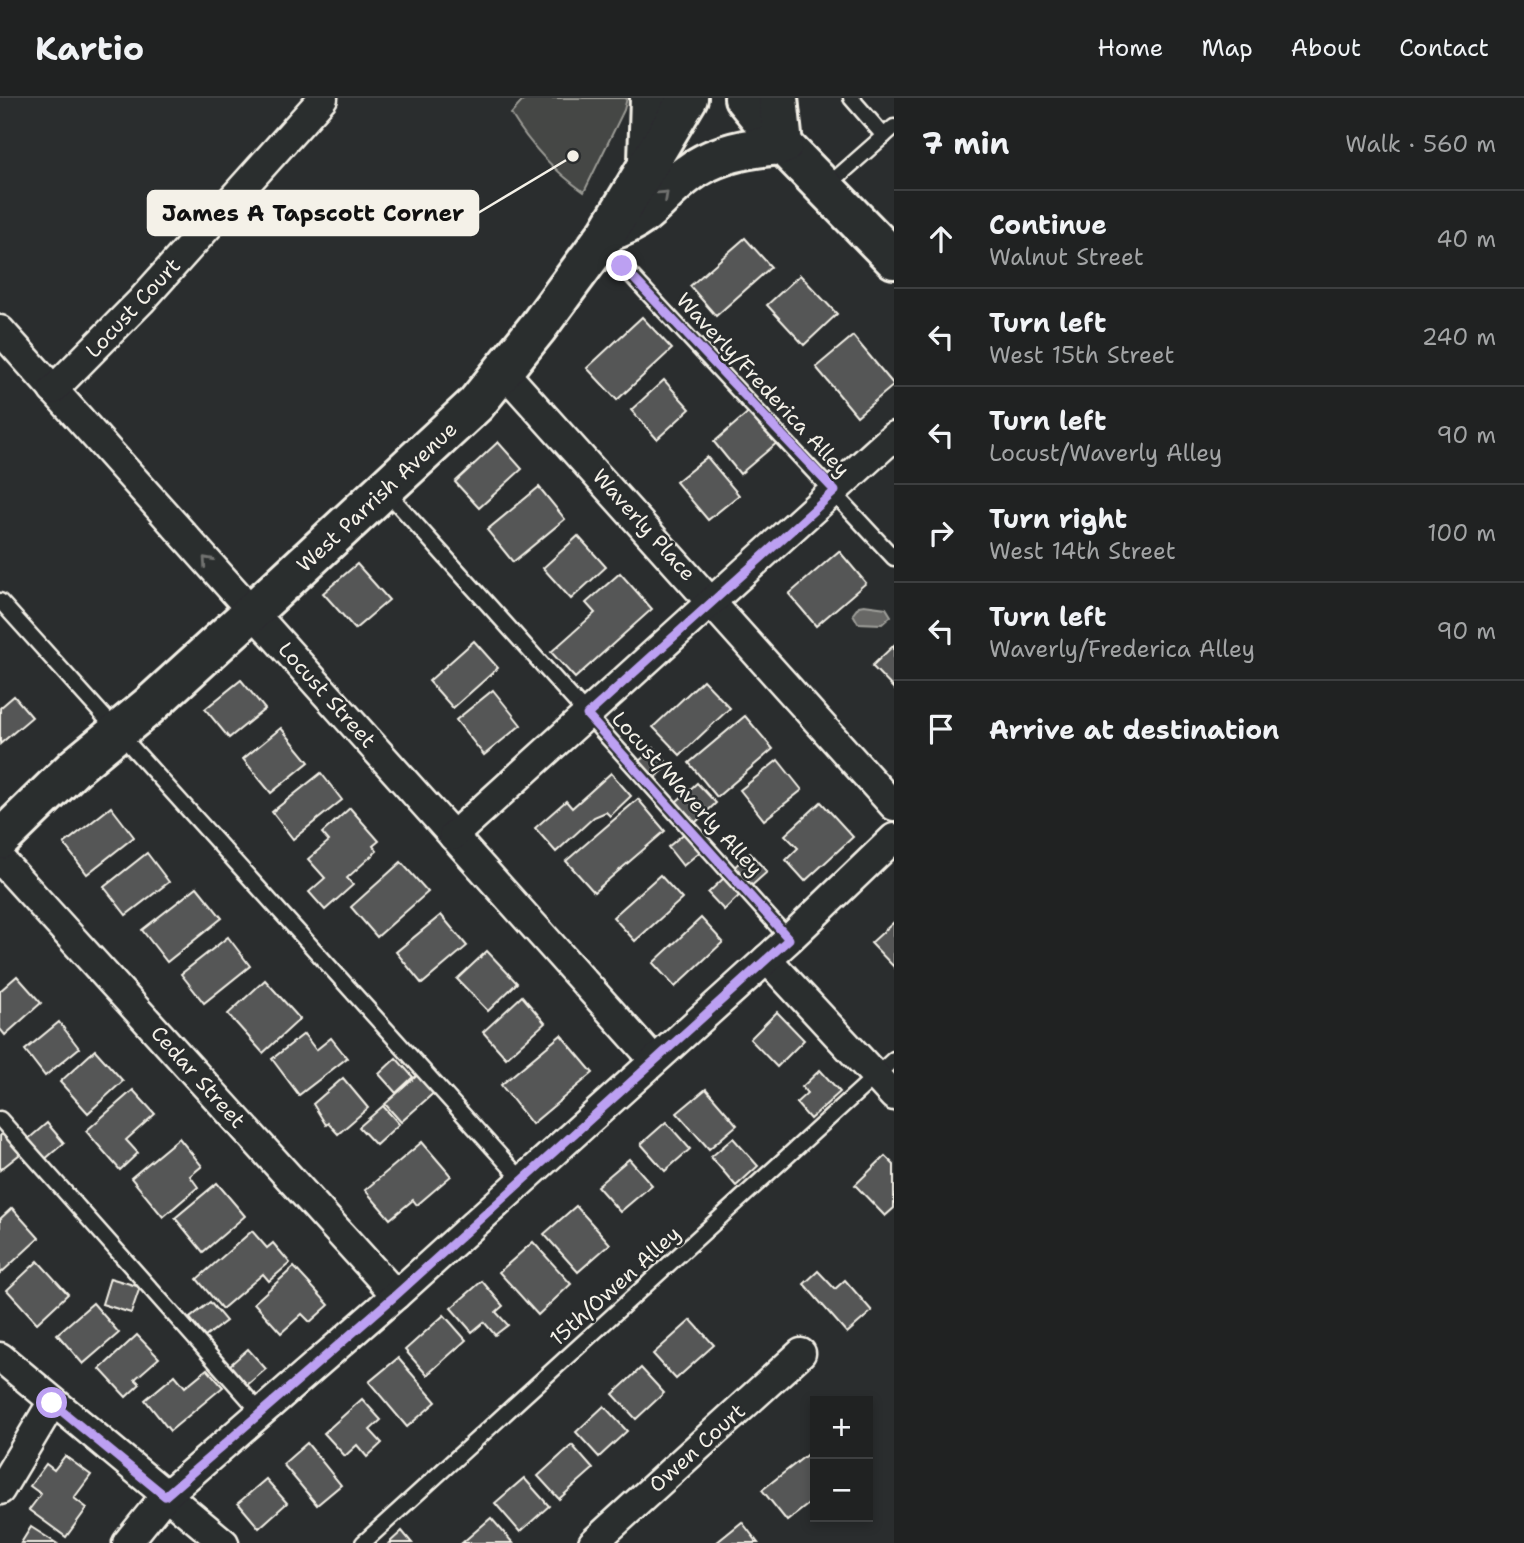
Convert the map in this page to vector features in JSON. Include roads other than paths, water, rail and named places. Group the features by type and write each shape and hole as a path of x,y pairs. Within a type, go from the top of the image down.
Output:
{"main road":[{"path":"648,161 650,98"},
{"name":"West Parrish Avenue","path":"0,840 386,490 476,404 504,372 604,237 688,98"},
{"path":"744,98 783,145 894,259"},
{"path":"778,98 783,145"},
{"path":"604,237 635,223 690,172 741,150 783,145"}],"street":[{"name":"Locust Court","path":"53,390 141,301 323,98"},
{"name":"Locust Street","path":"0,330 654,1060"},
{"name":"Waverly Place","path":"504,372 714,602 894,806"},
{"path":"453,836 894,436"},
{"path":"127,1543 165,1496 396,1295 789,939 894,838"},
{"name":"Cedar Street","path":"0,859 396,1295"},
{"path":"767,959 888,1077"},
{"name":"Owen Court","path":"593,1543 801,1353"},
{"path":"0,1357 52,1403 224,1543"},
{"path":"0,1490 52,1403"}],"lane":[{"path":"825,188 889,132 851,98"},
{"name":"Waverly/Frederica Alley","path":"604,237 894,558"},
{"name":"Locust/Waverly Alley","path":"386,490 789,939"},
{"path":"0,601 522,1180"},
{"name":"15th/Owen Alley","path":"363,1543 888,1077"},
{"path":"0,1119 261,1413"}],"place":[{"name":"James A Tapscott Corner","path":"573,156"}]}
